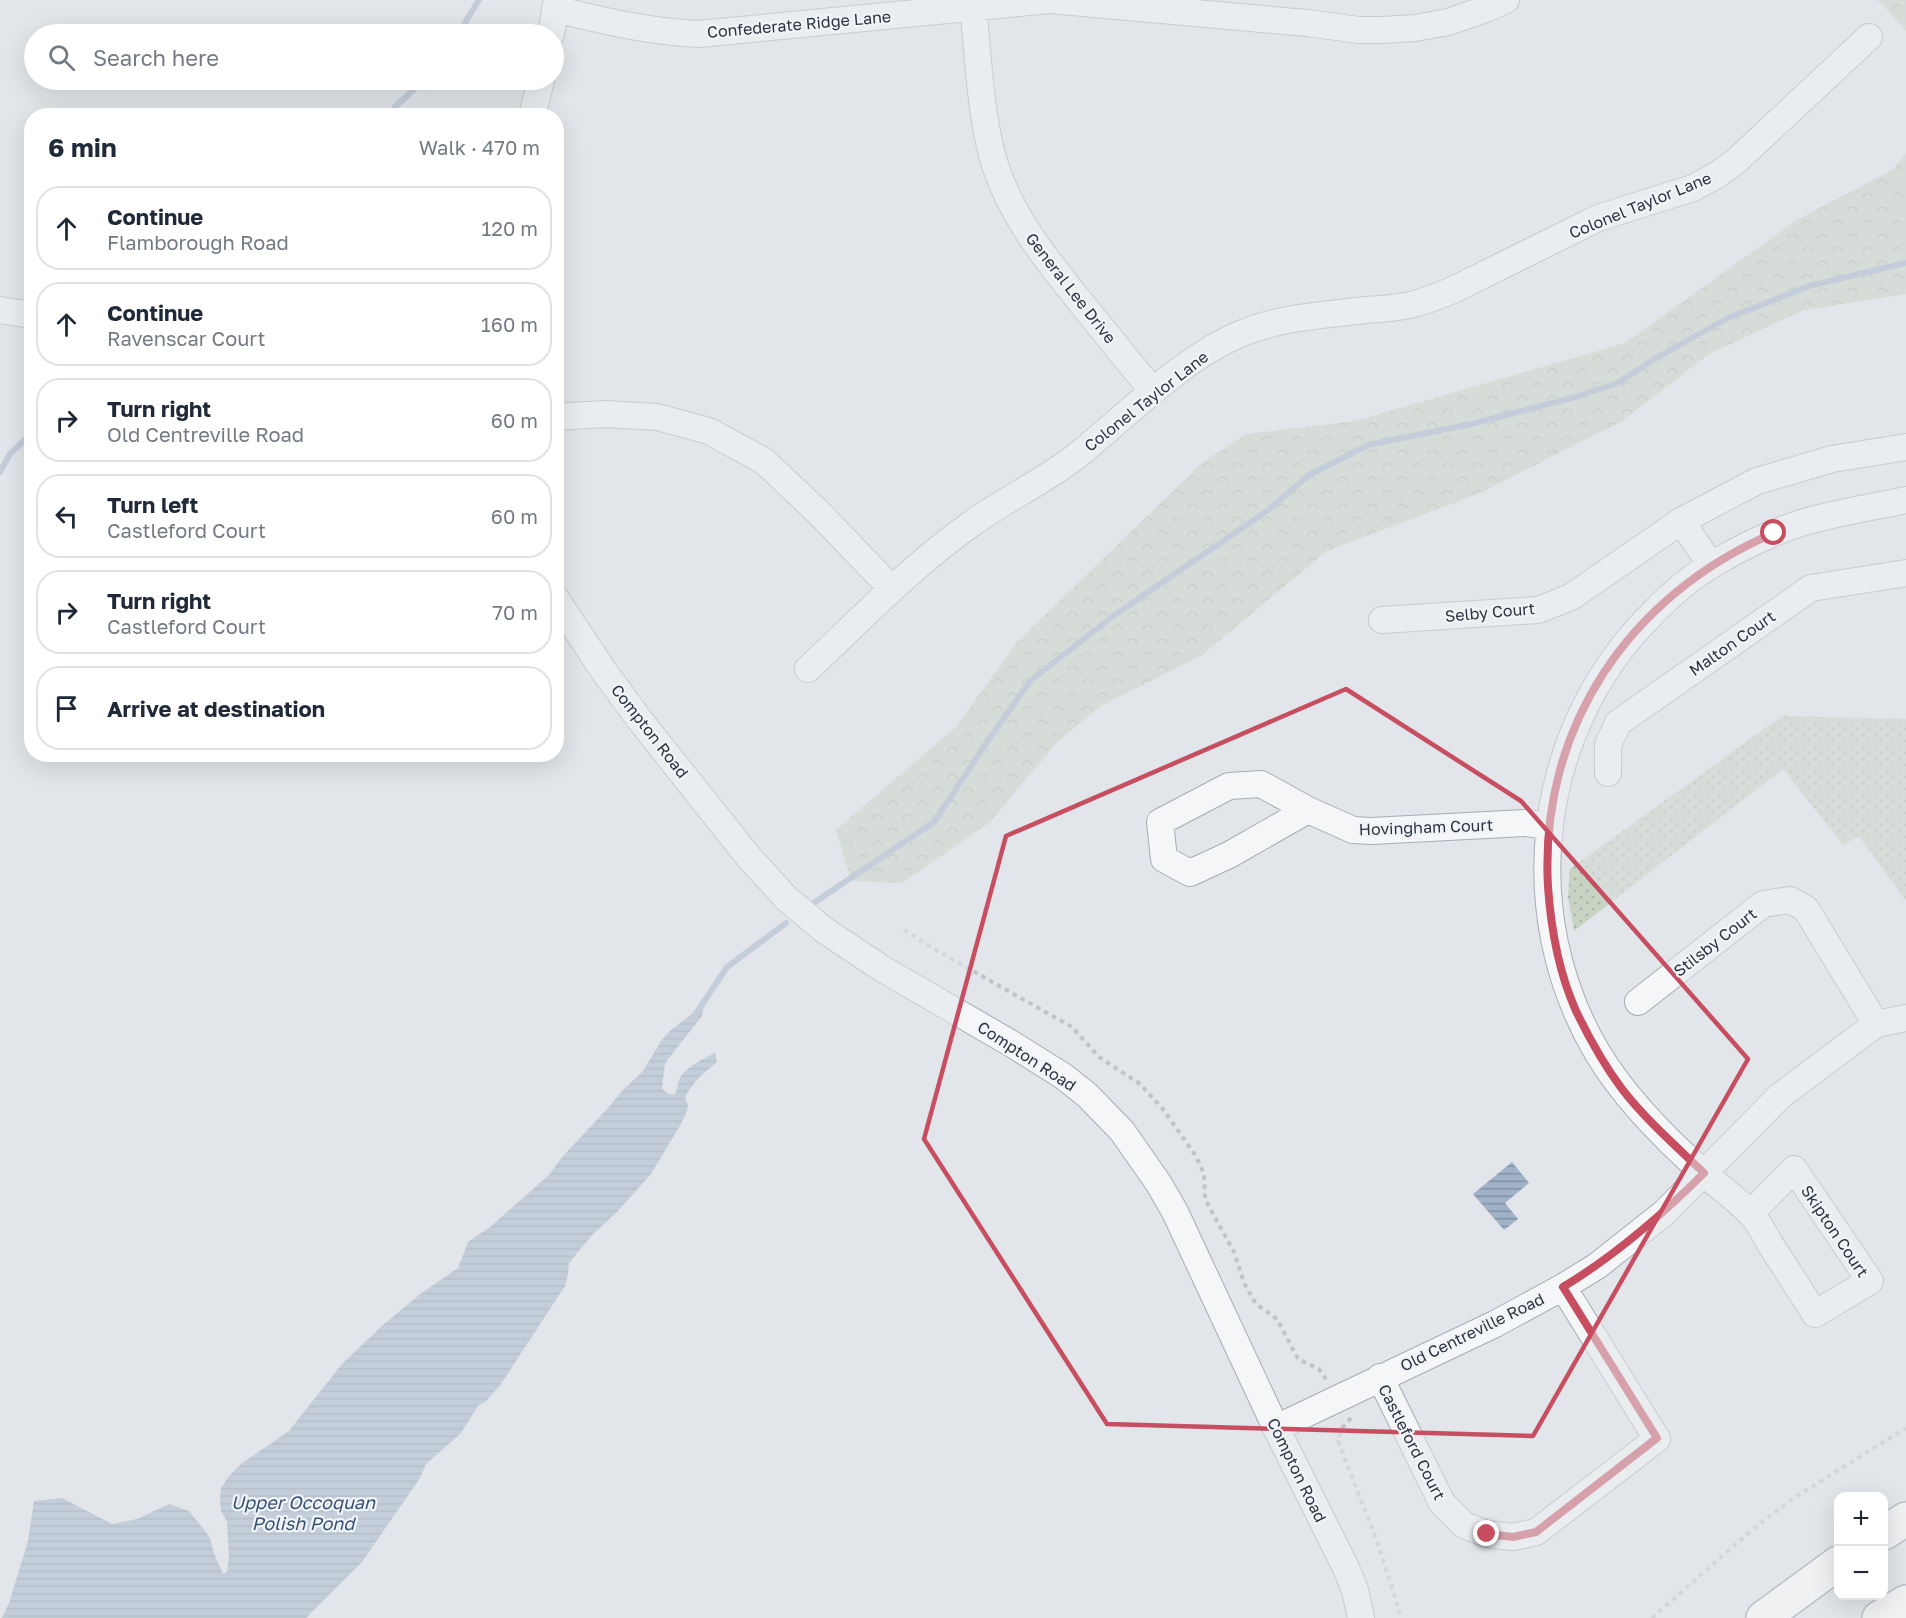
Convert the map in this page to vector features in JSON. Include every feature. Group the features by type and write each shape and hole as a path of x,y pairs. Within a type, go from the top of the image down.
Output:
{"highway":[{"path":"1888,1530 1906,1519"},
{"path":"1763,1618 1834,1567"},
{"path":"1879,1618 1906,1602"}],"street":[{"name":"Confederate Ridge Lane","path":"556,4 611,22 674,33 699,34 973,4 1050,0 1298,11 1359,30 1415,28 1448,22 1506,0"},
{"path":"553,24 556,4"},
{"name":"General Lee Drive","path":"973,4 977,58 989,140 996,168 1009,199 1038,249 1153,392"},
{"name":"Colonel Taylor Lane","path":"808,669 921,563 971,523 1041,481 1072,459 1153,392 1217,346 1244,333 1279,321 1394,308 1432,298 1453,290 1598,218 1693,188 1735,162 1869,37"},
{"path":"534,108 538,90"},
{"path":"0,310 24,314"},
{"path":"564,417 606,414 657,417 709,431 764,461 820,514 892,589"},
{"name":"Selby Court","path":"1382,620 1538,610 1571,597 1681,521 1757,481 1832,459 1906,447"},
{"name":"Skipton Court","path":"1751,1213 1794,1169 1869,1281 1815,1314 1751,1213 1704,1173 1658,1128 1622,1088 1597,1052 1576,1010 1559,962 1550,913 1547,862 1548,826 1570,740 1580,715 1618,651 1667,599 1711,565 1752,542 1799,524 1906,500"},
{"path":"1681,521 1711,565"},
{"name":"Malton Court","path":"1608,773 1608,745 1618,723 1811,588 1906,573"},
{"name":"Compton Road","path":"564,612 639,719 747,855 786,898 824,930 882,968 1012,1044 1063,1077 1111,1119 1159,1184 1175,1212 1276,1428 1346,1568 1355,1590 1361,1618"},
{"name":"Hovingham Court","path":"1308,810 1229,855 1190,873 1164,859 1160,822 1229,786 1261,784 1308,810 1353,830 1526,823 1548,826"},
{"name":"Stilsby Court","path":"1638,1002 1763,904 1790,900 1806,909 1876,1024"},
{"name":"Old Centreville Road","path":"1276,1428 1495,1324 1597,1266 1664,1213 1780,1095 1876,1024 1906,1018"},
{"name":"Castleford Court","path":"1380,1377 1442,1503 1456,1518 1464,1525 1487,1534 1513,1537 1536,1532 1657,1438 1563,1287"}],"path":[{"path":"1652,1618 1753,1528 1794,1498 1906,1428"}],"highlighted area":[{"path":"1346,689 1521,801 1748,1059 1533,1436 1107,1424 924,1139 1006,836"}],"green space":[{"path":"1878,0 1906,0 1906,31"},
{"path":"1906,153 1906,294 1804,310 1709,354 1621,422 1478,494 1327,551 1201,656 1101,706 1058,741 990,822 902,883 851,881 836,830 956,727 1017,642 1202,463 1246,434 1355,421 1625,343 1797,220 1894,169"},
{"path":"1782,716 1906,719 1906,901 1859,836 1843,845 1783,769 1574,931 1568,897 1570,869"}],"water":[{"name":"Upper Occoquan Polish Pond","path":"704,1005 702,1016 665,1063 662,1088 674,1095 684,1072 715,1053 717,1062 699,1078 688,1092 685,1098 688,1105 687,1111 651,1174 617,1212 592,1235 569,1263 565,1286 501,1384 486,1401 478,1406 461,1433 426,1464 420,1478 362,1562 306,1618 2,1618 9,1603 28,1541 34,1501 62,1498 112,1524 137,1519 169,1504 189,1511 209,1536 223,1574 227,1572 229,1558 227,1522 221,1511 220,1498 221,1488 229,1476 241,1464 289,1431 342,1364 383,1325 419,1295 458,1268 468,1242 490,1227 549,1175 563,1156 643,1071 661,1041 671,1030"},
{"path":"1512,1162 1529,1183 1505,1203 1518,1219 1504,1230 1473,1194"}],"waterway":[{"path":"464,24 479,0"},
{"path":"394,108 413,90"},
{"path":"815,902 934,822 1030,681 1116,614 1267,511 1309,475 1368,445 1471,424 1572,398 1618,383 1656,358 1728,318 1809,286 1906,263"},
{"path":"0,472 10,454 24,441"},
{"path":"695,1015 727,967 786,923"}],"route":[{"path":"1487,1534 1513,1537 1536,1532 1657,1438 1563,1287 1597,1266 1637,1235 1664,1213 1704,1173 1664,1135 1622,1088 1597,1052 1567,988 1559,962 1550,913 1547,862 1548,826 1562,766 1580,715 1603,674 1633,633 1691,579 1752,542 1774,533"}]}
